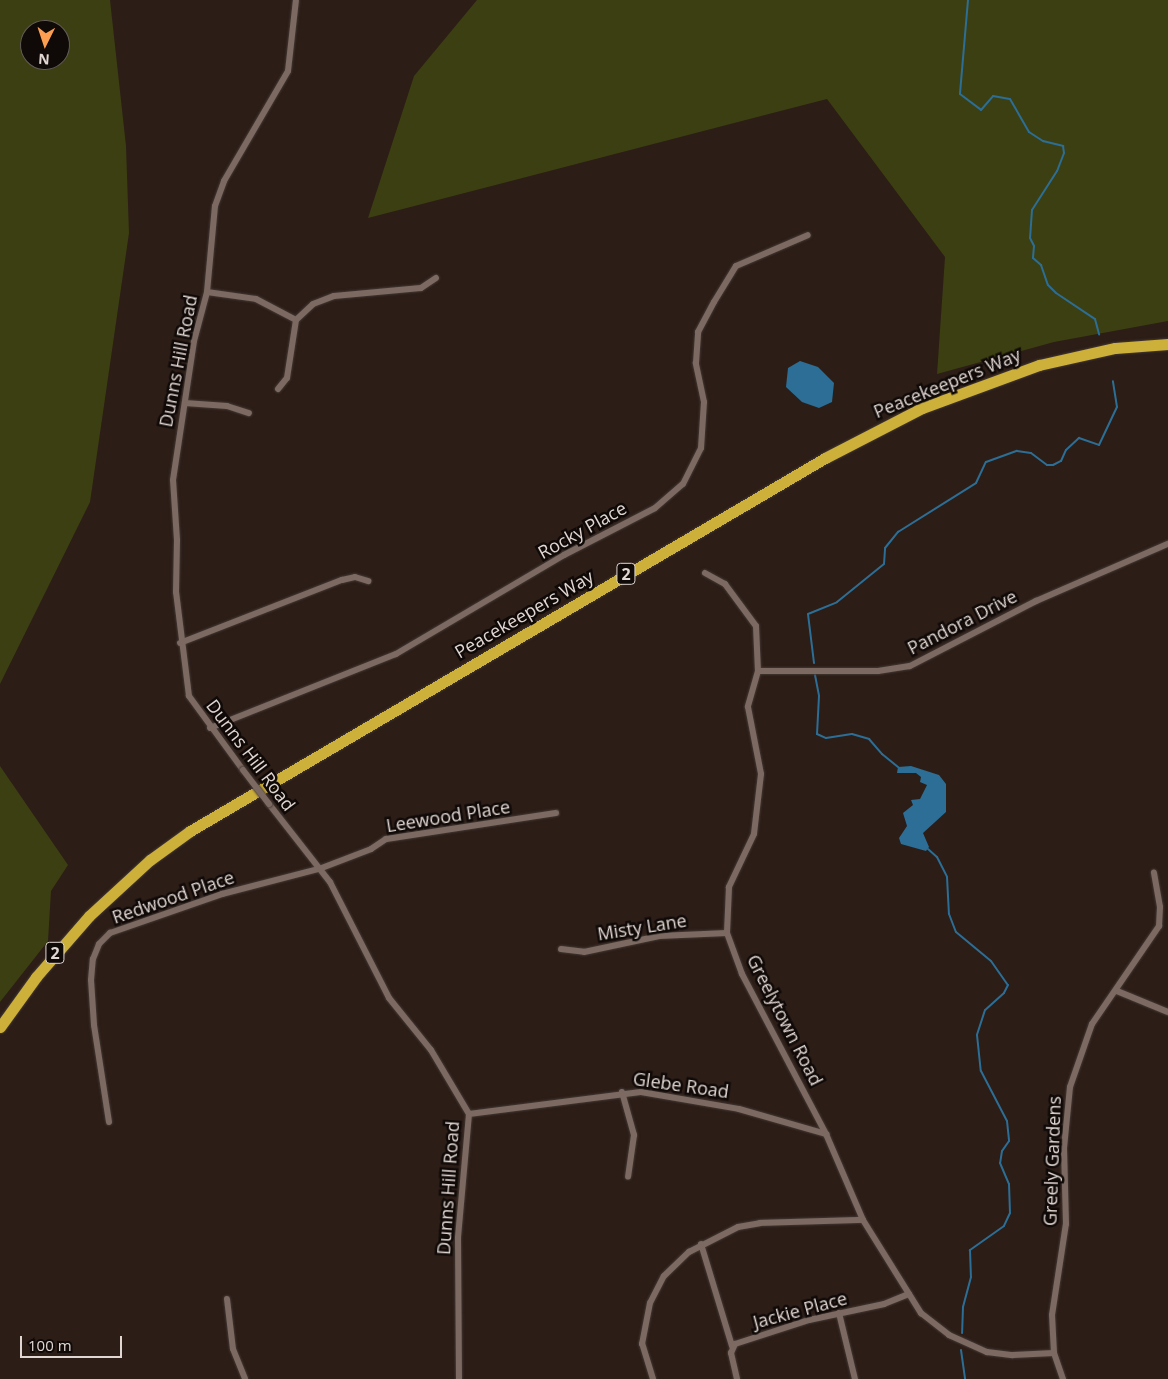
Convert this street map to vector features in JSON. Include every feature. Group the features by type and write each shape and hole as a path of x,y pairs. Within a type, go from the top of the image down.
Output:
{"highway":[{"name":"Peacekeepers Way","path":"0,1027 41,971 89,916 150,860 190,831 807,468 922,408 1040,365 1115,348 1168,344"}],"street":[{"name":"Dunns Hill Road","path":"296,0 292,52 286,77 217,199 207,292 194,341 173,492 180,643 189,696 210,728 330,882 389,998 431,1050 469,1114 458,1238 458,1379"},
{"name":"Rocky Place","path":"210,728 396,654 564,555 655,508 683,484 701,448 704,402 696,363 698,332 714,302 736,266 808,235"},
{"path":"278,389 286,378 296,320 313,304 326,298 421,288 436,278"},
{"path":"207,292 256,299 296,320"},
{"path":"185,403 227,406 249,413"},
{"name":"Pandora Drive","path":"758,671 878,671 910,666 1036,601 1168,544"},
{"name":"Greelytown Road","path":"705,573 726,584 756,626 758,671 748,707 761,774 754,834 729,887 727,933 742,974 826,1134 862,1220 921,1313 966,1345 987,1352 1013,1355 1054,1353"},
{"path":"180,643 342,580 355,578 368,581"},
{"name":"Leewood Place","path":"319,869 370,850 386,839 556,813"},
{"name":"Redwood Place","path":"109,1122 94,1025 91,980 93,959 99,944 110,933 222,894 319,869"},
{"name":"Greely Gardens","path":"1054,1353 1052,1316 1066,1224 1064,1148 1070,1087 1092,1024 1117,991 1159,926 1160,907 1154,873"},
{"name":"Misty Lane","path":"562,949 584,952 659,936 727,933"},
{"path":"1117,991 1168,1012"},
{"path":"622,1092 634,1135 628,1177"},
{"name":"Glebe Road","path":"469,1114 622,1092 641,1092 739,1109 826,1134"},
{"path":"653,1379 642,1344 652,1296 669,1270 701,1244 738,1227 760,1223 862,1220"},
{"path":"701,1244 732,1346 737,1379"},
{"name":"Jackie Place","path":"732,1346 839,1313 884,1304 909,1294"},
{"path":"227,1299 233,1349 245,1379"},
{"path":"839,1313 855,1379"},
{"path":"1054,1353 1063,1379"}],"green space":[{"path":"0,0 110,0 126,146 129,233 90,502 0,684"},
{"path":"477,0 1168,0 1168,321 1054,342 937,374 945,257 827,99 368,218 414,76"},
{"path":"0,766 68,865 51,891 48,941 0,1002"}],"water":[{"path":"800,361 818,367 834,383 832,402 819,408 802,402 786,387 788,368"},
{"path":"911,766 939,775 946,784 946,812 923,833 929,847 926,851 901,844 899,838 907,826 903,813 913,805 911,800 920,799 927,785 920,782 921,777 916,773 897,773 898,767"}],"waterway":[{"path":"968,0 960,94 981,110 993,96 1010,99 1029,132 1043,141 1063,146 1064,153 1057,171 1032,210 1030,238 1034,246 1033,258 1041,265 1048,285 1056,293 1095,319 1099,334"},
{"path":"814,663 808,614 837,602 884,564 885,548 898,532 976,483 986,462 1017,451 1031,453 1047,465 1053,465 1061,461 1066,450 1079,438 1099,445 1117,407 1113,381"},
{"path":"815,675 819,696 817,734 826,738 852,734 869,739 882,754 898,767"},
{"path":"928,849 937,857 947,877 949,914 956,932 991,961 1008,985 1004,993 985,1010 977,1035 981,1071 1007,1121 1009,1141 1002,1151 1000,1163 1009,1184 1010,1213 1004,1226 970,1250 971,1277 963,1307 962,1333"},
{"path":"961,1350 965,1379"}]}
